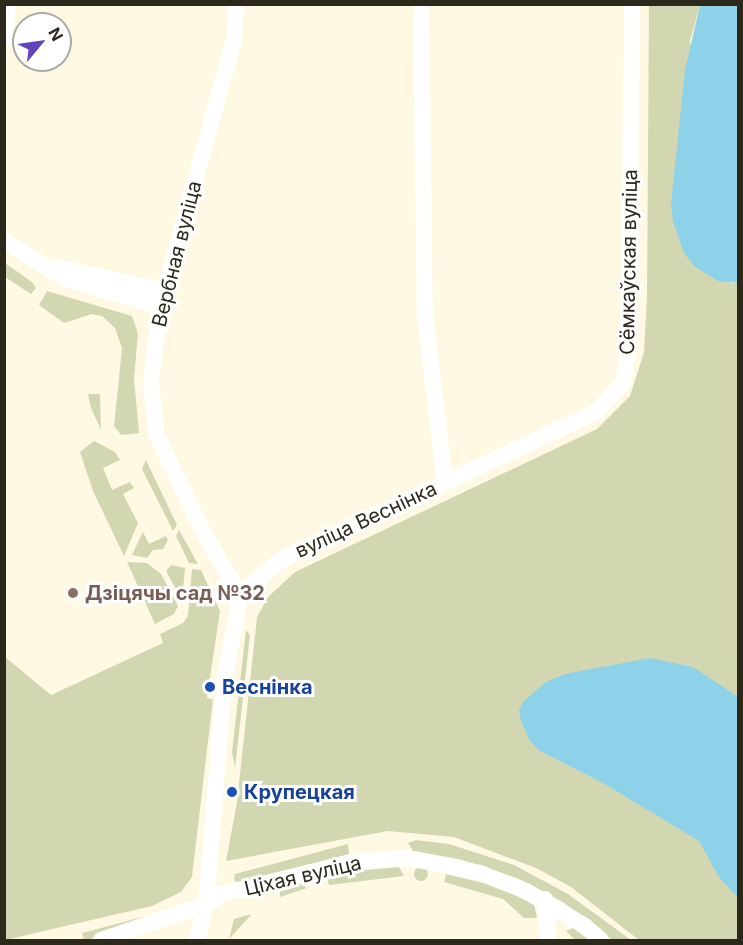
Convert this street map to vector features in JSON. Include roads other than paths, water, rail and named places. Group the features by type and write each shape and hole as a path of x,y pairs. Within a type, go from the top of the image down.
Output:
{"street":[{"path":"4,38 8,4"},
{"name":"Вербная вуліца","path":"236,4 234,40 162,299 151,381 156,433 201,528 240,595"},
{"name":"вуліца Веснінка","path":"240,595 278,562 445,483 425,314 421,4"},
{"name":"Сёмкаўская вуліца","path":"445,483 596,412 609,402 622,383 628,354 632,4"},
{"path":"4,241 49,267 162,299"},
{"path":"197,940 206,904 224,684 240,595"},
{"name":"Ціхая вуліца","path":"101,940 206,904 222,894 327,867 408,858 480,873 545,900 601,940"},
{"path":"545,900 548,940"}],"water":[{"path":"700,5 738,5 738,283 718,281 694,266 684,253 673,222 671,204 685,70"},
{"path":"650,658 693,667 738,697 738,898 719,877 699,841 603,783 540,751 530,741 521,721 519,710 524,701 546,682 565,674"}],"place":[{"name":"Дзіцячы сад №32","path":"73,593"},
{"name":"Веснінка","path":"210,687"},
{"name":"Крупецкая","path":"232,792"}]}
